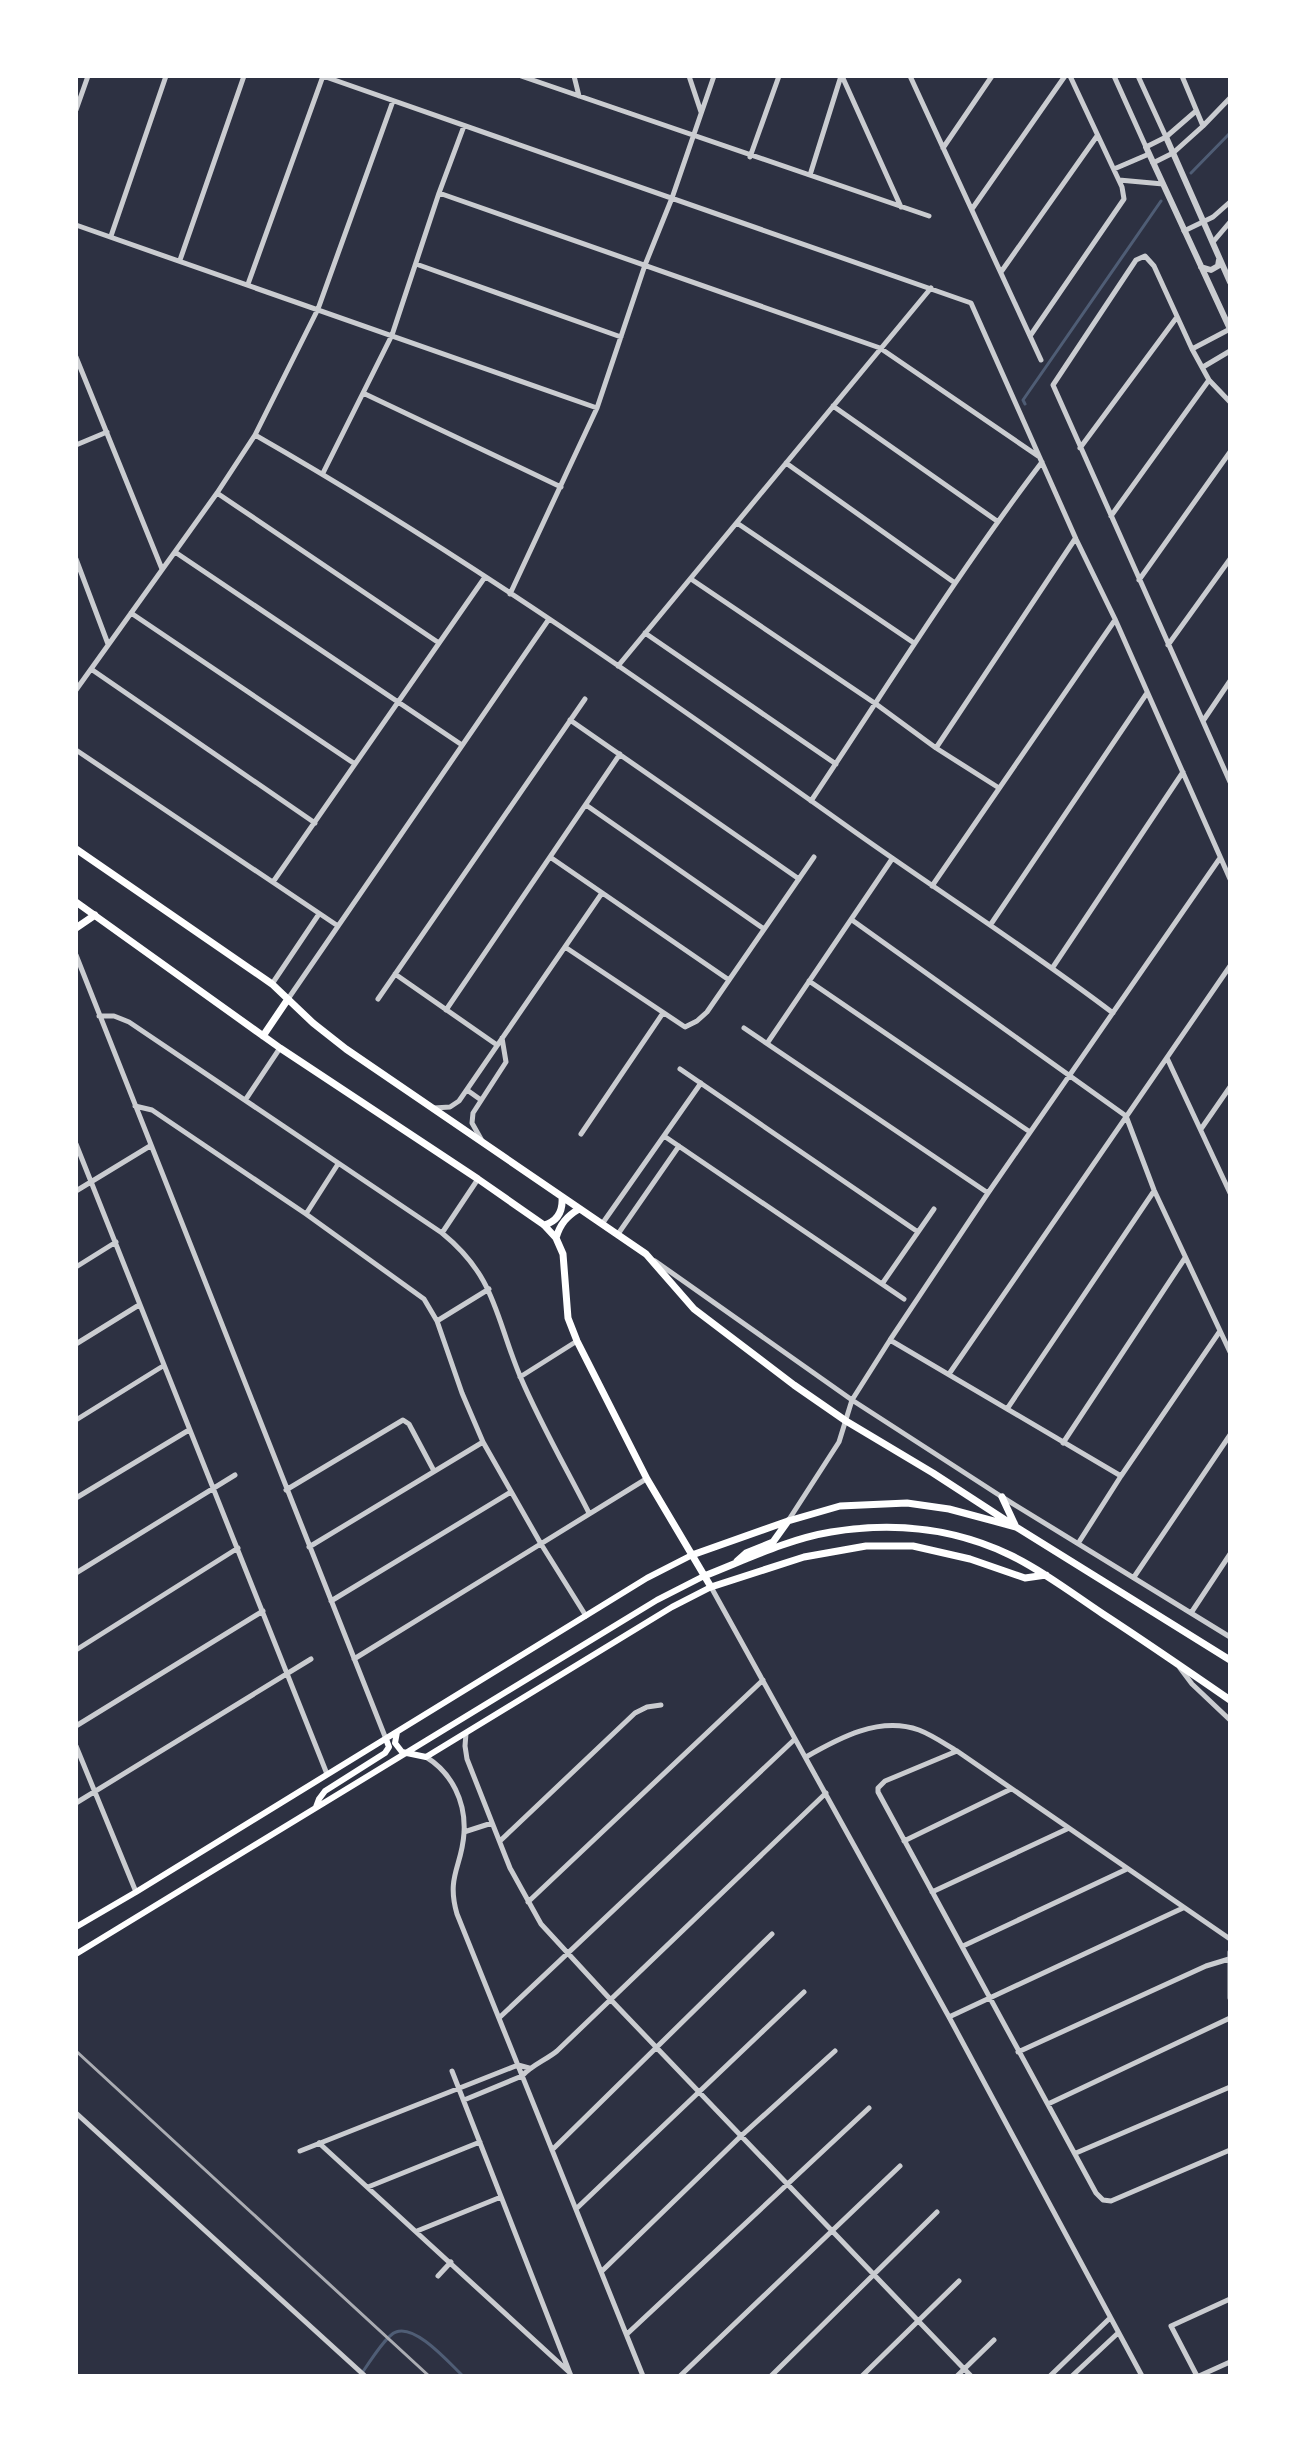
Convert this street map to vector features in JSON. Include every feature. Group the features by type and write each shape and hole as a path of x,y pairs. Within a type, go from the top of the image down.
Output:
{"main road":[{"path":"76,849 272,984 346,1049 646,1254 694,1309 846,1421 1230,1660"},
{"path":"76,902 280,1048 544,1225 556,1238 563,1254 568,1318 577,1341 647,1479 711,1587"},
{"path":"76,928 95,915"},
{"path":"263,1036 288,999"},
{"path":"544,1225 559,1215 562,1197"},
{"path":"556,1238 558,1229 567,1217 579,1209"},
{"path":"1002,1497 1016,1527"},
{"path":"76,1927 647,1578 692,1555 788,1521 851,1504 907,1503 949,1509 1016,1527"},
{"path":"736,1563 746,1553 773,1542 788,1521"},
{"path":"76,1954 657,1600 736,1563 831,1532 872,1528 936,1531 967,1538 1009,1555 1046,1575 1230,1700"},
{"path":"397,1732 395,1743 399,1750 426,1757 672,1607 711,1587 804,1557 866,1546 893,1545 934,1550 1025,1578 1046,1575"},
{"path":"316,1807 325,1791 385,1753 389,1747 386,1739"}],"street":[{"path":"76,110 88,76"},
{"path":"111,236 166,76"},
{"path":"180,260 244,76"},
{"path":"248,284 323,76 971,303 1230,879"},
{"path":"521,76 929,216"},
{"path":"574,76 580,97"},
{"path":"689,76 701,113"},
{"path":"510,594 597,408 714,76"},
{"path":"750,157 779,76"},
{"path":"810,175 842,76"},
{"path":"842,76 901,208"},
{"path":"910,76 1041,360"},
{"path":"914,84 919,76"},
{"path":"943,148 992,76"},
{"path":"972,209 1068,76 1124,196 1121,206 1030,336"},
{"path":"1114,76 1230,329 1192,349"},
{"path":"1138,76 1230,282"},
{"path":"1182,76 1203,126"},
{"path":"1153,163 1173,153 1230,98"},
{"path":"76,690 255,435 318,309 393,101"},
{"path":"1114,169 1148,150 1196,111"},
{"path":"323,473 392,335 464,126"},
{"path":"1001,272 1098,135"},
{"path":"1119,180 1163,184"},
{"path":"439,193 880,348 1040,459"},
{"path":"1184,231 1205,222 1230,202"},
{"path":"1213,242 1230,222"},
{"path":"76,225 597,408"},
{"path":"1230,402 1209,380 1151,260 1145,256 1139,258 1053,385 1230,782"},
{"path":"1201,267 1209,270 1216,268 1220,257"},
{"path":"416,264 621,337"},
{"path":"618,666 931,288"},
{"path":"1080,448 1178,316"},
{"path":"1203,367 1230,351"},
{"path":"76,357 163,569"},
{"path":"1111,516 1209,380"},
{"path":"363,393 561,487"},
{"path":"833,406 997,521"},
{"path":"76,445 107,432"},
{"path":"255,435 323,473 549,619 892,859 1053,967 1113,1013"},
{"path":"1139,580 1230,452"},
{"path":"811,801 1040,459"},
{"path":"786,463 955,583"},
{"path":"217,493 439,643"},
{"path":"737,523 914,643"},
{"path":"936,748 1076,539"},
{"path":"175,552 462,745"},
{"path":"76,559 108,645"},
{"path":"1168,645 1230,559"},
{"path":"273,882 485,577"},
{"path":"691,579 999,788"},
{"path":"131,613 355,764"},
{"path":"288,999 549,619"},
{"path":"932,886 1115,619"},
{"path":"645,633 836,764"},
{"path":"91,669 315,823"},
{"path":"1203,721 1230,681"},
{"path":"991,924 1148,693"},
{"path":"378,999 585,699"},
{"path":"570,720 799,879"},
{"path":"76,750 338,926"},
{"path":"446,1010 620,754"},
{"path":"1053,967 1183,772"},
{"path":"586,805 764,929"},
{"path":"550,857 729,980"},
{"path":"565,947 685,1027 702,1017 814,857"},
{"path":"788,1521 839,1442 852,1400 890,1340 1221,857"},
{"path":"768,1042 892,859"},
{"path":"432,1108 453,1106 467,1090 602,893"},
{"path":"272,984 319,914"},
{"path":"852,920 1126,1116 1154,1190 1230,1352"},
{"path":"76,955 386,1739"},
{"path":"949,1374 1230,966"},
{"path":"395,974 497,1045"},
{"path":"809,981 1030,1132"},
{"path":"581,1134 663,1013"},
{"path":"99,1016 114,1016 129,1022 463,1250 489,1289 520,1377 589,1513"},
{"path":"744,1028 988,1193"},
{"path":"482,1142 472,1119 473,1113 506,1062 501,1043 503,1037"},
{"path":"246,1099 280,1048"},
{"path":"1167,1058 1230,1193"},
{"path":"680,1069 918,1232"},
{"path":"602,1224 701,1083"},
{"path":"1201,1129 1230,1087"},
{"path":"467,1090 481,1100"},
{"path":"135,1106 152,1110 420,1295 437,1321 483,1442 586,1617"},
{"path":"664,1136 904,1299"},
{"path":"76,1144 327,1774"},
{"path":"76,1191 150,1146"},
{"path":"618,1235 679,1146"},
{"path":"306,1214 338,1164"},
{"path":"442,1233 478,1179"},
{"path":"1007,1409 1154,1190"},
{"path":"882,1284 934,1209"},
{"path":"76,1267 116,1242"},
{"path":"646,1254 852,1400 1002,1497 1230,1637"},
{"path":"1063,1443 1185,1258"},
{"path":"437,1321 489,1289"},
{"path":"76,1344 139,1305"},
{"path":"1079,1543 1220,1330"},
{"path":"890,1340 1121,1476"},
{"path":"520,1377 577,1341"},
{"path":"76,1420 163,1366"},
{"path":"286,1490 403,1420 409,1424 434,1471"},
{"path":"76,1498 189,1430"},
{"path":"1134,1577 1230,1435"},
{"path":"309,1547 483,1442"},
{"path":"76,1573 235,1475"},
{"path":"354,1659 647,1479"},
{"path":"331,1601 511,1492"},
{"path":"76,1650 238,1548"},
{"path":"1191,1613 1230,1554"},
{"path":"711,1587 949,2017 1142,2376"},
{"path":"76,1726 263,1611"},
{"path":"76,1803 311,1659"},
{"path":"1174,1661 1192,1684 1230,1720"},
{"path":"528,1902 763,1680"},
{"path":"500,1841 635,1713 661,1705"},
{"path":"805,1757 853,1733 890,1726 922,1731 957,1751 1230,1939"},
{"path":"466,1732 465,1753 492,1823 541,1924 971,2376"},
{"path":"499,2018 795,1739"},
{"path":"76,1746 136,1892"},
{"path":"957,1751 885,1781 878,1788 880,1798 1096,2193 1103,2200 1111,2201 1230,2150"},
{"path":"426,1757 449,1777 461,1807 464,1832 453,1881 454,1902 643,2376"},
{"path":"904,1841 1012,1789"},
{"path":"464,2100 522,2076 529,2068 557,2051 826,1793"},
{"path":"464,1832 492,1823"},
{"path":"932,1892 1068,1828"},
{"path":"963,1946 1127,1869"},
{"path":"949,2017 1183,1908"},
{"path":"552,2150 772,1934"},
{"path":"1018,2052 1229,1955 1230,1998"},
{"path":"576,2209 804,1992"},
{"path":"1048,2104 1230,2018"},
{"path":"602,2271 741,2136 835,2051"},
{"path":"300,2151 518,2065 529,2068"},
{"path":"452,2071 570,2374"},
{"path":"1076,2153 1230,2087"},
{"path":"627,2334 869,2108"},
{"path":"76,2113 365,2376"},
{"path":"368,2187 480,2142"},
{"path":"319,2143 570,2374"},
{"path":"680,2376 900,2166"},
{"path":"417,2231 501,2197"},
{"path":"771,2376 937,2212"},
{"path":"438,2276 451,2262"},
{"path":"862,2376 959,2281"},
{"path":"1230,2299 1171,2326 1198,2376 1230,2362"},
{"path":"1050,2376 1110,2318"},
{"path":"1072,2376 1118,2332"},
{"path":"957,2376 994,2340"}],"waterway":[{"path":"1191,173 1230,133"},
{"path":"1025,404 1023,400 1161,201"},
{"path":"360,2376 387,2339 396,2332 404,2331 423,2339 463,2376"}],"railway":[{"path":"76,2051 429,2376"}]}
